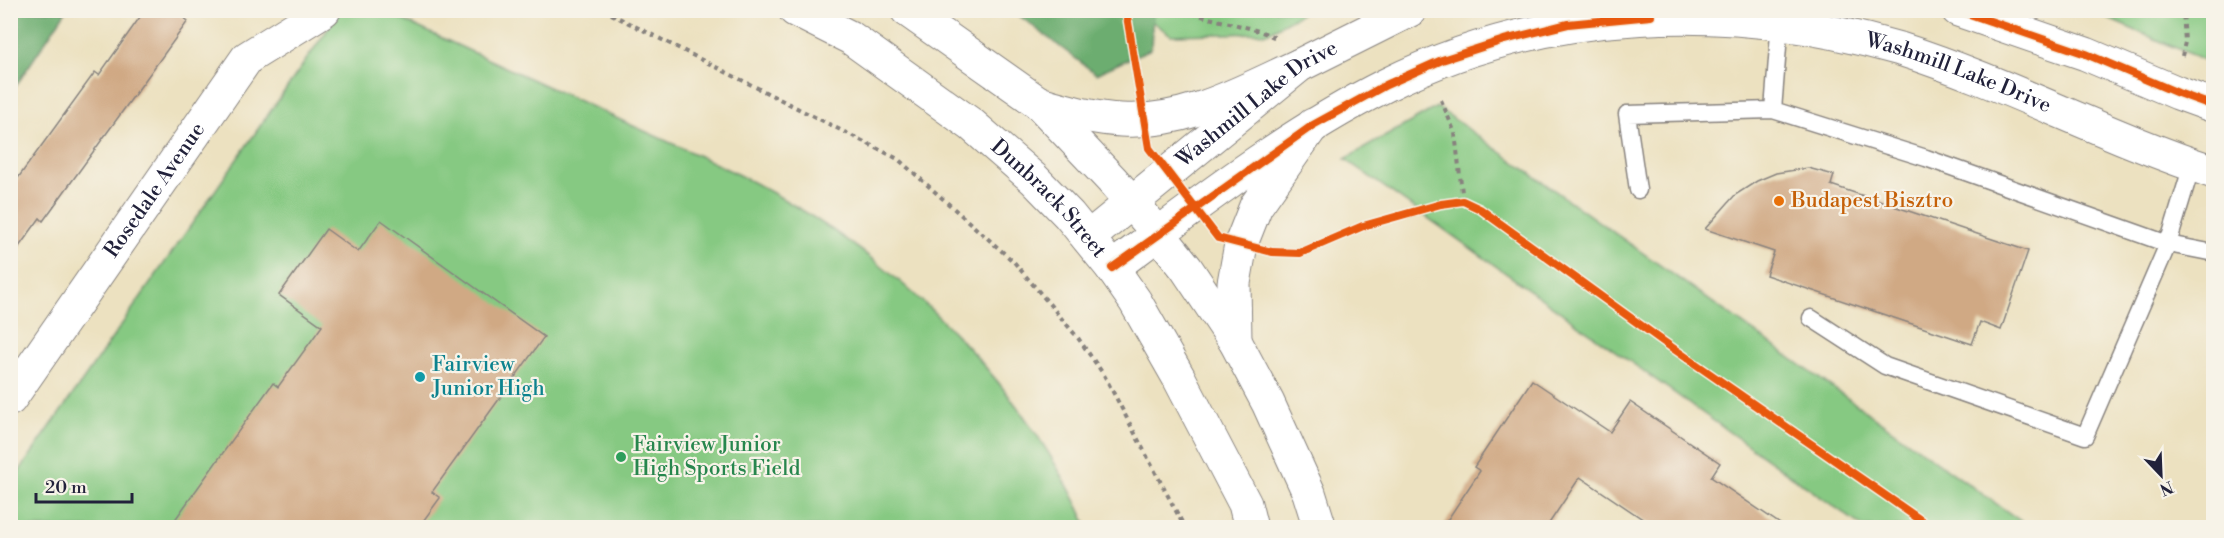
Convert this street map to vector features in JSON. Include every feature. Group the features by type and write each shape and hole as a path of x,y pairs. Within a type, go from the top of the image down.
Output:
{"street":[{"name":"Rosedale Avenue","path":"10,399 247,58 324,10"},
{"name":"Dunbrack Street","path":"795,10 851,39 972,125 1034,179 1069,215 1112,268 1135,301 1179,378 1245,504 1251,528"},
{"path":"907,10 1039,103 1132,203 1186,268 1235,341 1268,403 1309,493 1320,528"},
{"name":"Washmill Lake Drive","path":"1088,238 1300,65 1410,10"},
{"path":"1958,10 2086,54 2214,106"},
{"name":"Washmill Lake Drive","path":"1112,268 1158,233 1313,125 1386,85 1442,60 1504,40 1568,24 1651,16 1781,16 1839,32 1902,50 2020,94 2203,169"},
{"path":"1039,103 1119,120 1178,116 1217,103 1300,65"},
{"path":"1235,341 1234,283 1241,244 1256,206 1313,125"}],"lane":[{"path":"1773,110 1781,16"},
{"path":"1638,190 1628,114 1773,110 1926,158 2168,244 2214,253"},
{"path":"1811,318 1885,366 2085,436 2203,169"}],"path":[{"path":"603,10 898,159 1014,262 1078,338 1104,375 1185,528"},
{"path":"1184,10 1206,19 1259,30 1276,38"},
{"path":"2182,10 2185,42 2182,56"},
{"path":"1442,100 1455,133 1463,201"}],"green space":[{"path":"341,10 383,11 754,182 823,223 870,257 915,295 996,379 1031,426 1062,475 1088,527 11,528 11,483"},
{"path":"1302,10 1304,12 1267,33 1171,35 1137,11"},
{"path":"10,11 66,11 11,93"},
{"path":"1013,11 1153,11 1151,49 1096,74"},
{"path":"2090,11 2213,11 2213,64"},
{"path":"1437,107 2029,527 1863,527 1345,159"}],"building":[{"path":"145,10 174,10 188,21 43,221 40,218 10,259 10,189 95,72 99,75"},
{"path":"1808,168 1834,175 1831,185 2028,251 2001,330 1980,322 1972,344 1766,275 1774,252 1705,229 1735,195 1757,181 1776,173"},
{"name":"Fairview Junior High","path":"381,220 544,337 432,492 440,498 418,528 169,528 273,383 278,387 322,326 279,295 326,229 358,252"},
{"path":"1532,380 1610,432 1630,402 1720,463 1711,477 1786,528 1656,528 1580,477 1546,528 1442,528 1480,471 1474,467"}],"cycle path":[{"path":"1126,10 1149,148 1218,238 1272,252 1300,253 1363,226 1441,204 1463,201 1480,209 1664,342 1922,521 1926,528"},
{"path":"1958,10 2086,54 2214,106"},
{"path":"1112,268 1313,125 1386,85 1442,60 1504,40 1568,24 1651,16"}],"place":[{"name":"Budapest Bisztro","path":"1779,201"},
{"name":"Fairview Junior High","path":"420,377"},
{"name":"Fairview Junior High Sports Field","path":"621,457"}]}
